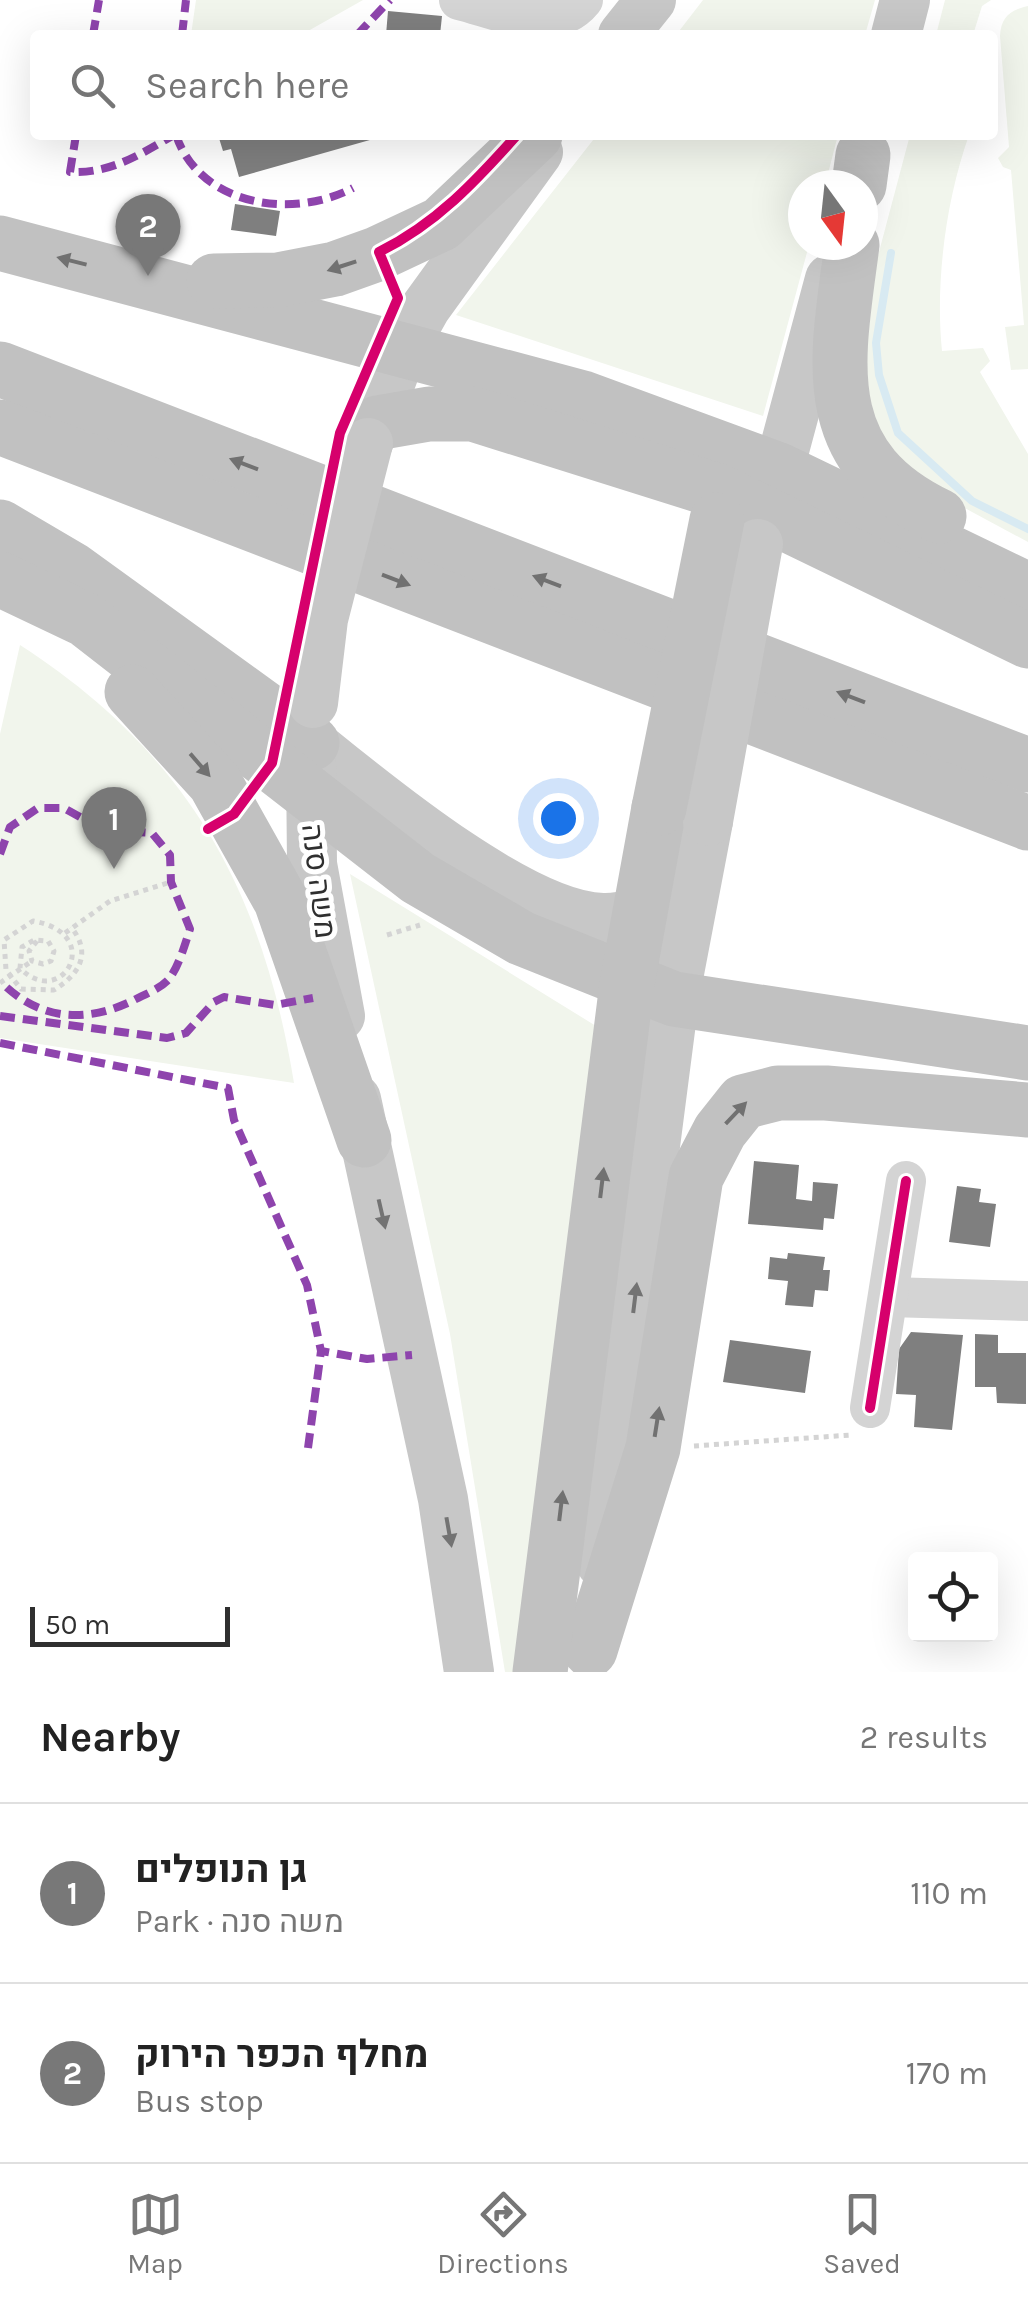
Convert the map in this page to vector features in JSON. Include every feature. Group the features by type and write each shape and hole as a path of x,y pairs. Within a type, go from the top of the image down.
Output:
{"highway":[{"path":"149,281 278,280 349,264 442,224 530,140"},
{"path":"0,243 583,398 685,435 748,508 1028,641"},
{"path":"850,260 836,363 845,423 856,444 873,470 917,506 1028,558"},
{"path":"0,369 1028,764"},
{"path":"373,433 429,414 473,414 748,508 1028,590"},
{"path":"0,428 1028,823"},
{"path":"540,1672 650,992 643,911 689,831 748,508"},
{"path":"0,527 312,723"},
{"path":"0,580 86,620 418,878 521,938 650,992 1028,1054"},
{"path":"0,580 84,644 215,783 281,902 364,1140"},
{"path":"588,1661 653,1448 696,1178 720,1132 743,1102 778,1093 826,1093 1028,1110"}],"main road":[{"path":"627,30 651,0"},
{"path":"897,30 905,0"},
{"name":"משה סנה","path":"469,1672 443,1499 364,1140 312,864 312,723 322,618 373,433 403,348 426,307 545,140"},
{"path":"748,508 835,260"},
{"path":"312,723 398,812 518,891 602,918 643,911"},
{"path":"588,1661 650,992 689,831"}],"street":[{"path":"459,0 550,19 565,16 583,0"},
{"path":"870,1408 906,1182"},
{"path":"889,1297 1028,1302"}],"path":[{"path":"65,933 110,901 171,882"},
{"path":"65,933 33,921 4,940 9,976 21,989 54,990 67,982 83,955 80,938 70,926"},
{"path":"387,935 423,924"},
{"path":"0,982 20,968 32,961 51,961 54,951 48,941 37,940 22,947 20,968 30,979 49,982 66,974 74,959 65,933"},
{"path":"32,961 28,951 37,940"},
{"path":"653,1448 848,1438 870,1408"}],"shaded area":[{"path":"196,0 363,0 310,30 192,30"},
{"path":"703,0 875,0 866,30 680,30"},
{"path":"945,0 991,0 982,6 975,30 937,30"},
{"path":"1028,6 1028,369 1011,370 1005,327 1024,325 1011,170 1003,167 998,158 1009,147 1000,36 1008,15"},
{"path":"593,140 837,140 829,170 788,170 788,260 805,260 763,416 456,315"},
{"path":"909,140 968,140 944,242 942,351 983,348 990,361 980,372 1028,454 1028,542 920,484 875,435 857,335"},
{"path":"20,645 78,687 129,732 172,780 208,831 237,887 261,947 294,1083 0,1038 0,734"},
{"path":"350,874 596,1026 517,1672 505,1672 450,1334"}],"building":[{"path":"388,11 442,16 441,30 386,30"},
{"path":"220,140 370,140 239,177 231,149 223,151"},
{"path":"235,204 280,211 276,236 231,230"},
{"path":"754,1161 799,1165 796,1199 812,1201 813,1182 838,1184 834,1219 824,1218 823,1230 748,1224"},
{"path":"957,1186 981,1189 979,1202 996,1204 990,1247 949,1242"},
{"path":"788,1253 825,1257 823,1270 830,1270 828,1291 815,1290 813,1307 785,1305 788,1281 768,1279 770,1257 787,1259"},
{"path":"911,1332 963,1335 952,1430 914,1427 916,1395 896,1394 899,1349"},
{"path":"975,1334 998,1335 998,1353 1026,1353 1026,1404 997,1403 996,1387 975,1387"},
{"path":"730,1340 811,1351 805,1393 723,1382"}],"waterway":[{"path":"891,253 876,343 879,375 898,433 972,501 1028,529"}],"marked path":[{"path":"94,30 99,0"},
{"path":"183,30 186,0"},
{"path":"362,30 390,0"},
{"path":"75,140 70,172 112,166 165,140"},
{"path":"178,140 188,159 205,178 251,200 303,203 353,188"},
{"path":"0,854 10,827 38,808 64,808 103,830 152,833 170,855 171,882 190,929 179,961 166,982 118,1007 82,1015 48,1011 32,1005 1,982"},
{"path":"0,1016 167,1038 186,1033 214,1002 224,997 275,1005 313,998"},
{"path":"0,1043 228,1088 234,1120 307,1285 321,1351 367,1359 412,1355"},
{"path":"308,1448 321,1351"}],"cycle path":[{"path":"208,829 234,814 272,763 340,433 398,298 379,252 437,215 512,140"},
{"path":"870,1408 906,1181"}],"place":[{"name":"מחלף הכפר הירוק","path":"148,276"},
{"name":"גן הנופלים","path":"114,869"}]}
